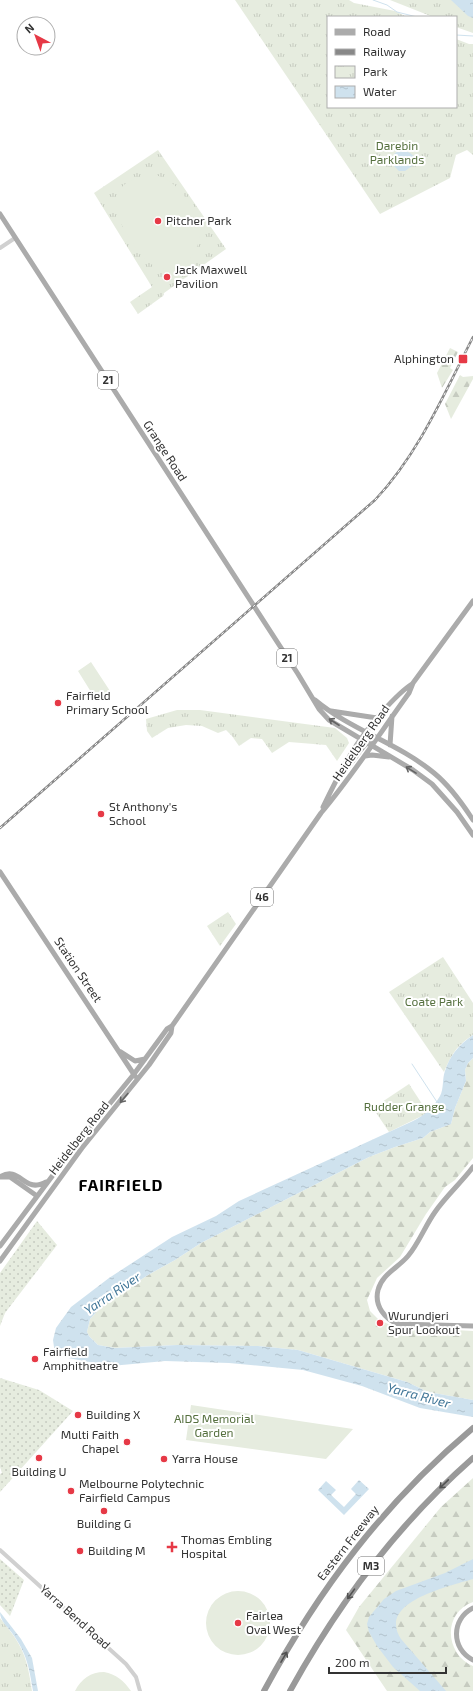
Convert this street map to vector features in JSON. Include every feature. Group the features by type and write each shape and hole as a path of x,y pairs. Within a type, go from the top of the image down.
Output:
{"highway":[{"name":"Eastern Freeway","path":"264,1691 312,1611 362,1540 394,1503 473,1428"},
{"name":"M3","path":"290,1691 336,1614 384,1550 422,1506 473,1458"}],"main road":[{"name":"Grange Road","path":"0,214 319,709 329,720 360,739"},
{"name":"Heidelberg Road","path":"0,1246 37,1196 134,1074 167,1029 172,1026 321,813 409,693 413,683 473,601"},
{"name":"Heidelberg Road","path":"321,813 346,759 360,739 404,689 413,683"},
{"name":"Grange Road","path":"314,700 328,711 366,732"},
{"path":"328,711 377,718"},
{"path":"390,745 392,716"},
{"name":"21","path":"366,732 419,762 434,773 459,800 473,820"},
{"path":"327,799 342,784 338,775 348,767 366,742 377,738"},
{"name":"21","path":"360,739 419,774 437,789 457,812 473,835"},
{"path":"364,756 372,755 390,757"},
{"name":"Station Street","path":"0,872 137,1080"},
{"name":"Heidelberg Road","path":"0,1261 82,1148 137,1080 171,1033 172,1026"},
{"path":"116,1047 130,1059 135,1061 145,1059"},
{"path":"473,1167 436,1210 407,1258 384,1278 378,1290 377,1297 379,1307 383,1314 398,1324 473,1326"},
{"path":"0,1177 10,1175 32,1185 48,1182"},
{"path":"21,1181 37,1196 41,1196 51,1190"},
{"path":"18,1221 25,1226"},
{"path":"473,1608 466,1612 461,1618 457,1627 456,1636 460,1649 473,1660"}],"street":[{"path":"0,248 15,238"},
{"name":"Yarra Bend Road","path":"0,1550 126,1664 136,1677 140,1691"}],"green space":[{"name":"Darebin Parklands","path":"235,0 349,0 354,3 395,11 405,16 327,16 327,108 457,108 457,39 473,44 473,155 467,150 456,155 450,178 380,214"},
{"path":"390,0 473,0 473,33 457,27 457,16 430,16"},
{"name":"Pitcher Park","path":"158,150 226,249 164,293 163,296 138,314 130,302 152,287 94,193"},
{"name":"Pitcher Park","path":"151,174 159,176 173,184 189,203 196,218 200,229 199,240 194,253 185,266 166,268 151,264 136,249 119,220 116,203 117,195 121,188 130,181"},
{"path":"450,348 458,352 450,368 453,370 442,388 437,373"},
{"path":"460,375 463,377 473,376 473,379 451,419 445,404"},
{"path":"91,662 110,691 96,700 78,671"},
{"path":"177,710 200,710 335,728 347,738 349,743 337,761 326,745 289,742 272,753 262,739 251,738 239,746 226,730 218,733 202,726 186,725 168,728 152,738 147,731 146,719"},
{"path":"228,912 236,924 220,946 207,926"},
{"name":"Coate Park","path":"443,957 473,1003 473,1035 462,1043 455,1051 444,1072 389,992"},
{"path":"473,1058 473,1158 455,1180 445,1187 426,1214 400,1257 377,1278 367,1300 370,1311 378,1319 400,1330 473,1331 473,1400 428,1392 407,1382 298,1350 258,1346 177,1345 115,1348 98,1345 89,1336 87,1332 90,1319 103,1305 148,1275 201,1243 369,1157 423,1138 430,1132 451,1124 455,1108 466,1081 465,1070 468,1063"},
{"name":"Rudder Grange","path":"409,1084 428,1113 389,1132 373,1108"},
{"path":"37,1221 57,1245 5,1313 0,1326 0,1273"},
{"path":"0,1378 39,1390 73,1411 0,1492 0,1474 2,1473 0,1467"},
{"name":"AIDS Memorial Garden","path":"191,1405 353,1429 326,1459 186,1440"},
{"path":"473,1478 473,1602 463,1607 456,1615 452,1624 451,1634 457,1652 464,1660 473,1666 473,1691 387,1691 346,1630 359,1607 441,1507"},
{"path":"0,1559 24,1580 10,1616 0,1605"},
{"name":"Fairlea Oval West","path":"238,1591 256,1596 261,1600 265,1605 270,1623 265,1641 261,1646 256,1650 238,1655 220,1650 215,1646 211,1641 206,1623 211,1605 215,1600 220,1596"},
{"path":"0,1618 14,1636 23,1652 32,1691 0,1691"},
{"path":"104,1672 119,1678 131,1691 75,1691 80,1683 87,1677 95,1673"}],"water":[{"path":"451,0 473,0 473,18 468,16"},
{"path":"401,149 410,153 416,158 415,164 405,171 399,171 392,164 394,154"},
{"name":"Yarra River","path":"473,1035 473,1058 468,1063 465,1070 466,1081 455,1108 451,1124 430,1132 423,1138 369,1157 201,1243 148,1275 103,1305 90,1319 87,1332 98,1345 115,1348 177,1345 258,1346 298,1350 407,1382 428,1392 473,1400 473,1417 420,1408 362,1386 303,1370 229,1363 165,1361 111,1366 68,1358 58,1352 54,1347 53,1340 56,1328 71,1307 109,1278 172,1237 216,1216 239,1201 413,1121 425,1114 432,1108 440,1096 445,1071 452,1055"},
{"path":"359,1480 369,1489 344,1515 318,1490 326,1481 336,1490 331,1495 344,1507 356,1494 351,1489"},
{"path":"473,1559 473,1579 427,1594 405,1607 398,1615 396,1626 397,1632 401,1639 446,1691 420,1691 393,1667 377,1646 369,1632 367,1624 369,1617 384,1599 396,1591 445,1573"},
{"path":"0,1612 21,1639 32,1658 38,1691 33,1691 29,1668 24,1654 12,1633 2,1621"}],"waterway":[{"path":"373,0 387,5 397,12 413,16"},
{"path":"457,35 473,36"},
{"path":"412,1064 437,1102"}],"railway":[{"path":"0,828 375,500 391,482 418,443 473,337"}],"place":[{"name":"Pitcher Park","path":"158,221"},
{"name":"Jack Maxwell Pavilion","path":"167,277"},
{"name":"Alphington","path":"463,359"},
{"name":"Fairfield Primary School","path":"58,703"},
{"name":"St Anthony's School","path":"101,814"},
{"name":"Wurundjeri Spur Lookout","path":"380,1323"},
{"name":"Fairfield Amphitheatre","path":"35,1359"},
{"name":"Building X","path":"78,1415"},
{"name":"Multi Faith Chapel","path":"127,1442"},
{"name":"Building U","path":"39,1458"},
{"name":"Yarra House","path":"164,1459"},
{"name":"Melbourne Polytechnic Fairfield Campus","path":"71,1491"},
{"name":"Building G","path":"104,1511"},
{"name":"Thomas Embling Hospital","path":"172,1547"},
{"name":"Building M","path":"80,1551"},
{"name":"Fairlea Oval West","path":"238,1623"}],"district":[{"name":"FAIRFIELD","path":"121,1185"}]}
